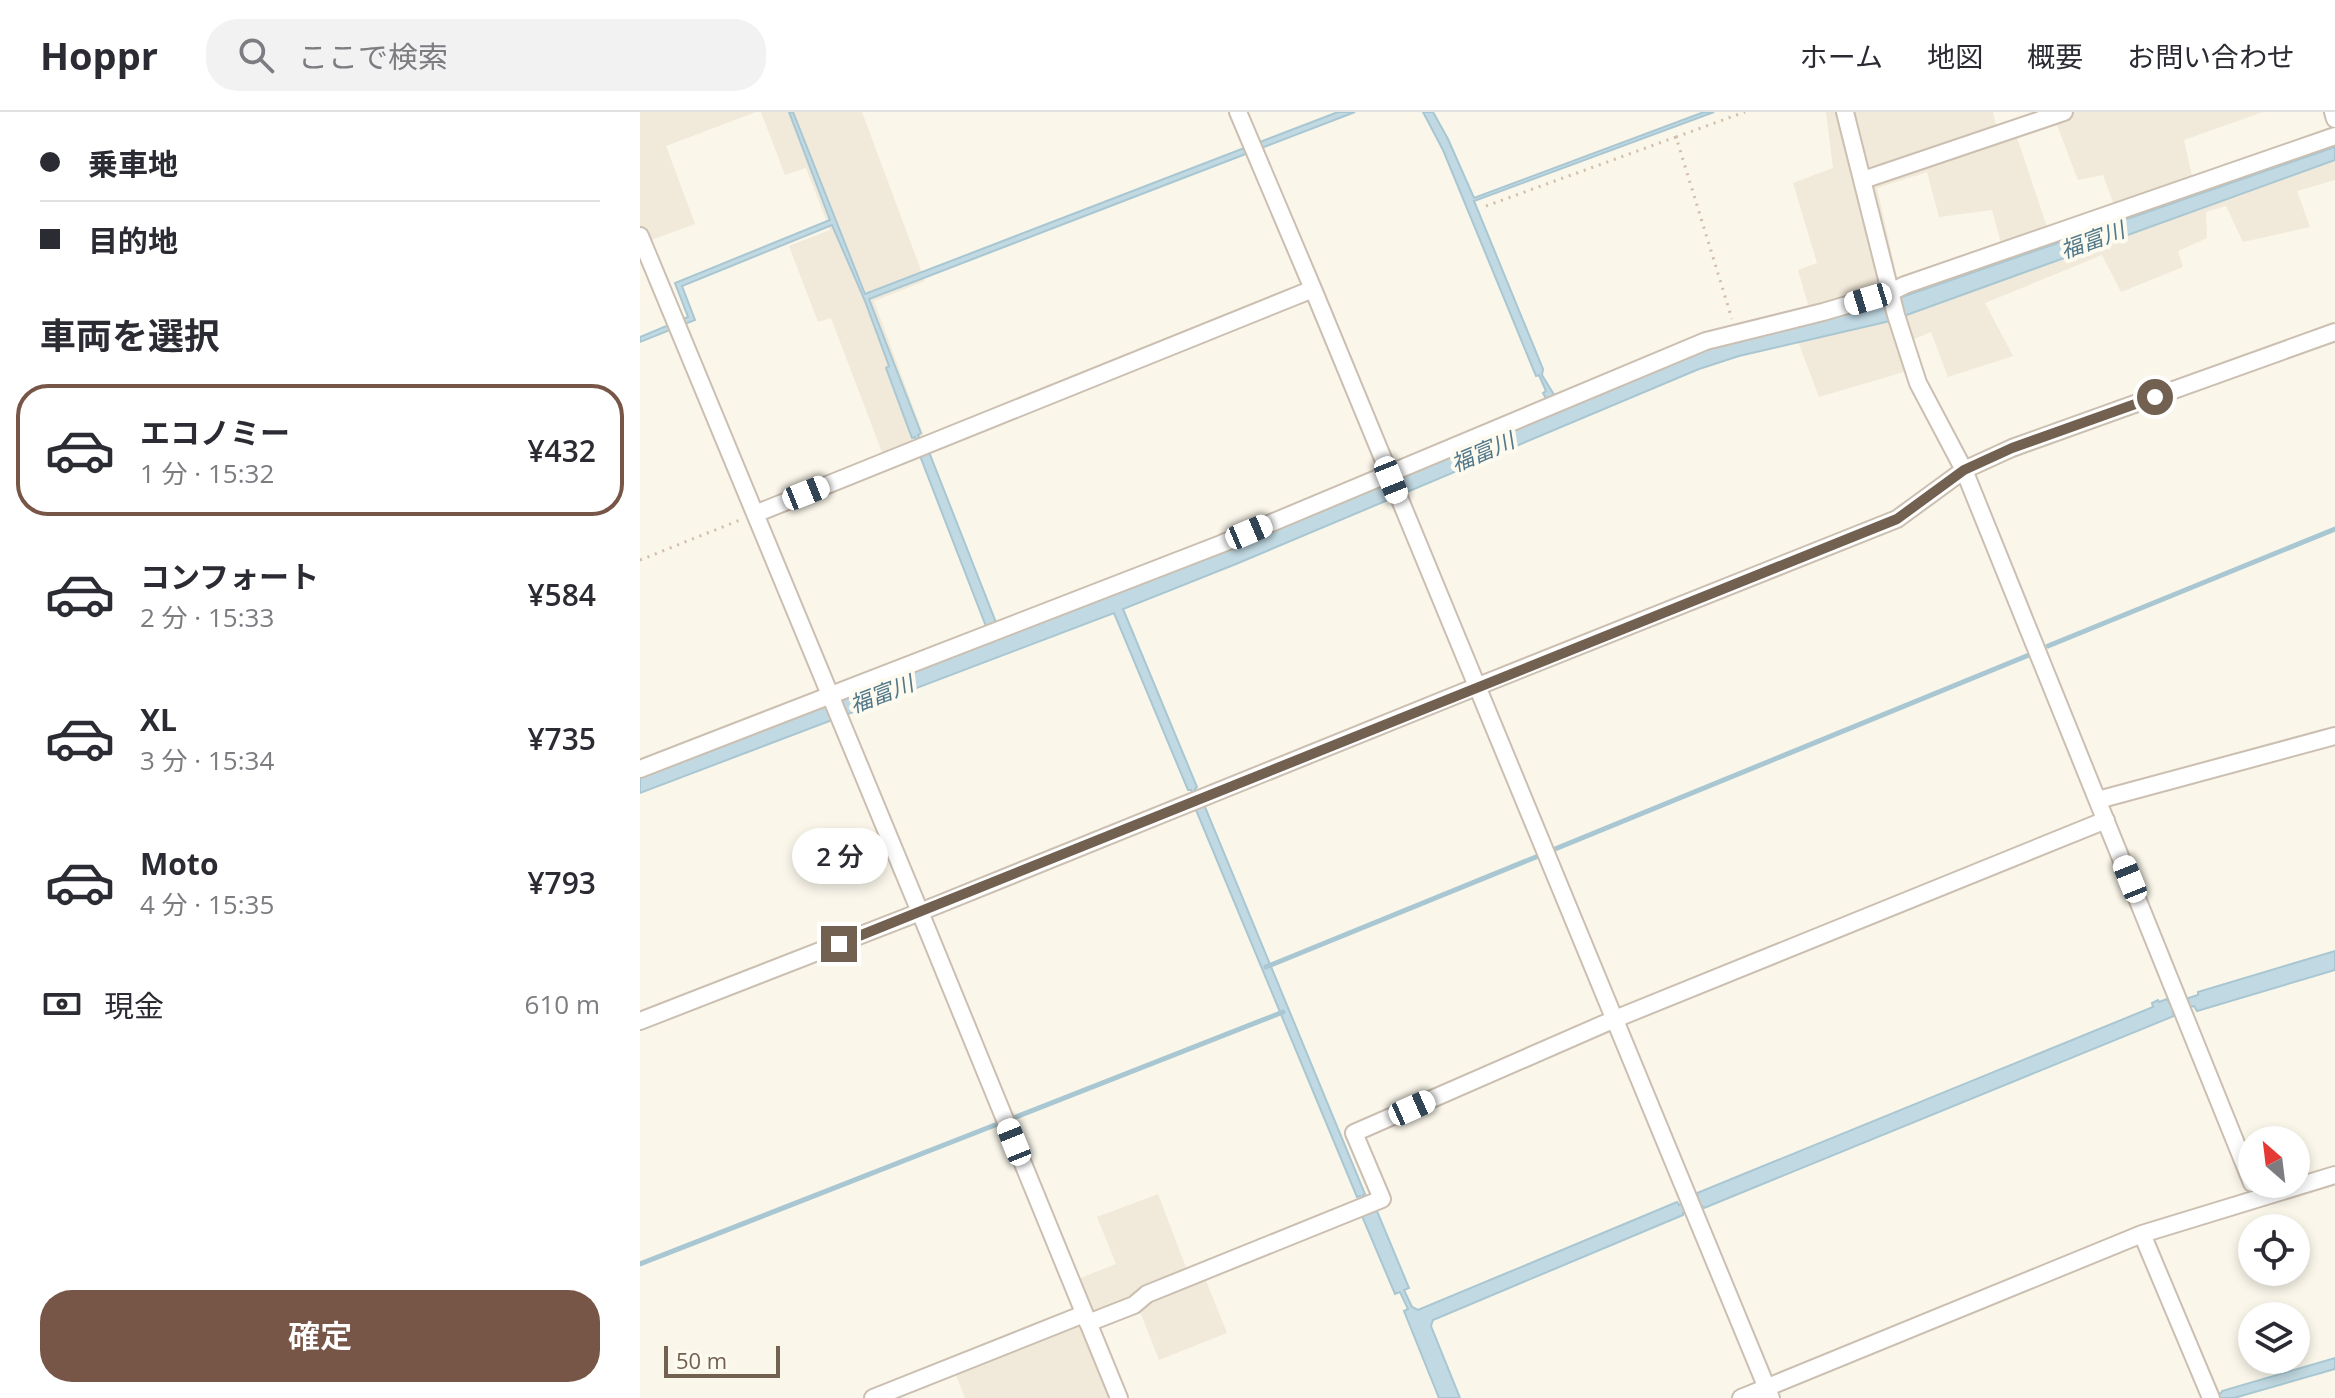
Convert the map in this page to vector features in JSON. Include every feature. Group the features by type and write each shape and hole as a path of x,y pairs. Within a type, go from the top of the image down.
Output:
{"street":[{"path":"1238,112 1768,1393"},
{"path":"1845,112 1893,302 1918,383 1964,470 2238,1148"},
{"path":"1863,180 2064,112"},
{"path":"2333,112 2335,119"},
{"path":"640,769 832,698 1390,477 1706,341 1823,312 1893,302 1905,285 2335,136"},
{"path":"640,236 1119,1398"},
{"path":"755,514 1313,289"},
{"path":"640,1021 920,912 1897,519 1964,470 2012,448 2335,332"},
{"path":"2098,800 2335,736"},
{"path":"873,1398 1086,1319 1134,1305 1147,1294 1382,1199 1354,1133 1615,1019 2106,820"},
{"path":"2310,1179 2335,1175"},
{"path":"1741,1398 1768,1393 2238,1195"},
{"path":"2142,1234 2211,1397"}],"path":[{"path":"1486,206 1745,112"},
{"path":"1676,137 1736,332"},
{"path":"640,560 755,514"}],"shaded area":[{"path":"640,112 756,112 666,146 695,224 640,244"},
{"path":"761,112 862,112 925,281 874,301 925,439 883,455 831,318 818,322 789,246 830,230 806,168 785,175"},
{"path":"1826,112 1993,112 1996,126 2012,123 2047,227 2114,205 2103,175 2078,180 2052,112 2263,112 2184,140 2192,176 2335,127 2335,180 2297,191 2310,227 2243,242 2226,206 2206,212 2207,238 2178,251 2183,267 2121,292 2102,255 1985,303 2013,356 1948,377 1931,332 1914,339 1921,367 1819,397 1788,315 1810,311 1798,270 1817,263 1793,183 1833,168","holes":["1927,172 1939,217 1992,210 2001,243 1897,277 1877,188"]},
{"path":"1158,1194 1187,1270 1200,1266 1227,1333 1159,1360 1139,1309 1100,1325 1128,1398 965,1398 950,1360 1073,1311 1063,1285 1116,1264 1097,1217"}],"water":[{"name":"福富川","path":"789,112 793,112 865,294 1338,112 1355,112 869,299 921,433 918,435 926,452 929,452 997,625 998,639 1229,550 1554,413 1443,150 1423,112 1433,112 1474,198 1704,112 1714,112 1474,201 1543,369 1542,375 1556,398 1708,349 1883,302 1890,307 1899,298 2335,147 2335,160 1890,321 1739,356 1699,369 1123,609 1363,1195 1371,1212 1377,1211 1409,1288 1404,1290 1412,1307 1418,1310 1677,1202 1679,1205 1698,1197 1697,1193 2153,1007 2152,1003 2158,1000 2167,999 2170,1004 2198,995 2198,992 2335,951 2335,970 2197,1011 2194,1006 2173,1013 2174,1016 1704,1208 1702,1206 1683,1213 1433,1320 1431,1326 1460,1398 1439,1398 1404,1311 1408,1309 1400,1292 1395,1294 1362,1216 1367,1214 1360,1196 1357,1197 1196,810 1191,790 1188,790 1114,613 640,793 640,775 987,629 920,456 923,454 915,437 912,438 865,301 832,225 682,286 695,320 640,342 640,337 688,317 675,283 830,220"},
{"path":"2335,1358 2335,1369 2234,1398 2210,1398 2222,1391 2280,1374 2310,1374 2310,1365"}],"waterway":[{"path":"2048,646 2335,529"},
{"path":"1555,849 2029,655"},
{"path":"1266,967 1536,857"},
{"path":"1016,1117 1283,1012"},
{"path":"640,1264 995,1125"}],"route":[{"path":"839,944 1897,519 1964,470 2012,448 2155,397"}]}
